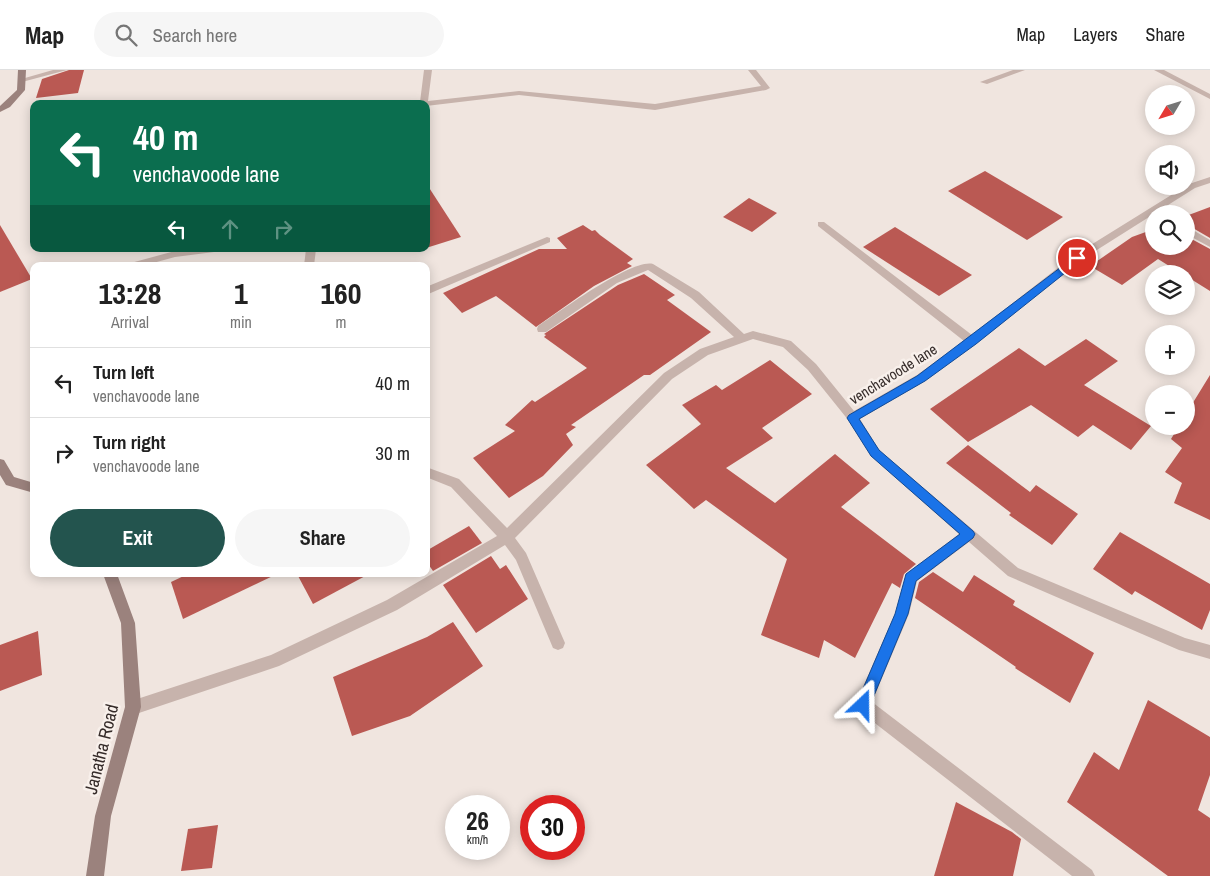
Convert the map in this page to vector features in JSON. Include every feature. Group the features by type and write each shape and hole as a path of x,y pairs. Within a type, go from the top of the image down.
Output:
{"street":[{"path":"0,109 7,106 21,90 22,70"},
{"path":"22,80 63,70"},
{"path":"423,100 428,70"},
{"path":"430,102 519,93 655,107 766,88 752,70"},
{"path":"984,82 1021,70"},
{"path":"1158,70 1210,98"},
{"name":"venchavoode lane","path":"1167,205 1192,186 1210,180"},
{"name":"venchavoode lane","path":"1145,219 1077,258 972,341 921,378 853,418 875,453 1013,572 1184,645 1210,652"},
{"path":"821,224 972,341"},
{"path":"1195,235 1210,244"},
{"path":"430,289 547,240"},
{"path":"146,262 191,252"},
{"path":"542,329 613,281 649,266 696,295 743,339"},
{"path":"133,707 274,661 392,606 507,537 668,376 704,352 753,335 787,344 812,367 853,418"},
{"path":"0,464 10,480 30,487"},
{"path":"430,474 455,483 507,537 521,557 558,643"},
{"path":"969,534 911,578 902,614 863,705 1086,876"},
{"name":"Janatha Road","path":"94,876 103,816 133,707 128,623 111,577"}],"building":[{"path":"69,70 84,70 78,93 36,98 42,79"},
{"path":"985,171 1063,217 1027,240 948,191"},
{"path":"430,189 461,237 430,247"},
{"path":"749,198 777,213 752,232 723,217"},
{"path":"1210,207 1210,238 1195,229 1195,213"},
{"path":"0,225 30,276 30,280 0,292"},
{"path":"583,225 592,231 595,230 633,259 627,263 632,266 594,286 536,327 496,296 462,313 443,293 539,249 567,249 557,238"},
{"path":"895,227 972,275 939,296 863,247"},
{"path":"1145,232 1145,255 1195,255 1195,241 1210,249 1210,291 1195,282 1195,265 1168,265 1158,259 1150,265 1145,265 1145,268 1122,285 1090,266 1132,237"},
{"path":"644,274 675,295 667,300 711,332 650,375 644,375 571,425 576,427 566,434 573,445 543,476 509,498 473,458 515,431 505,425 532,400 535,402 587,368 544,337 546,335 544,334 618,285"},
{"path":"1086,339 1118,361 1084,385 1145,422 1145,433 1131,450 1093,425 1078,437 1031,405 968,442 930,409 1019,348 1045,366"},
{"path":"770,360 812,394 762,428 773,438 726,468 775,503 835,454 870,483 841,507 916,564 904,574 900,588 892,583 855,658 824,640 819,658 761,635 787,559 706,500 694,509 646,465 701,424 682,405 716,385 722,390"},
{"path":"1210,375 1210,520 1174,503 1182,483 1165,472 1182,448 1171,439 1173,435 1195,435 1195,399"},
{"path":"968,445 1030,492 1036,485 1078,514 1052,545 1009,515 1011,513 946,463"},
{"path":"469,526 482,543 433,571 430,567 430,549"},
{"path":"1120,532 1210,584 1210,610 1202,630 1135,591 1132,595 1093,569"},
{"path":"491,556 500,569 506,565 528,599 476,633 443,585"},
{"path":"933,572 963,592 974,575 1015,601 1013,605 1094,653 1070,703 1015,668 915,598 919,582"},
{"path":"182,577 271,577 183,619 171,582"},
{"path":"299,577 363,577 313,604"},
{"path":"453,622 483,666 410,716 352,736 333,677 427,637"},
{"path":"38,631 42,675 0,691 0,645"},
{"path":"1148,700 1210,737 1210,775 1198,810 1210,818 1210,876 1168,876 1067,802 1094,752 1119,770"},
{"path":"956,802 1012,832 1021,839 1013,876 934,876"},
{"path":"218,825 212,868 181,871 188,829"}],"route":[{"path":"863,705 902,614 911,578 969,534 898,476 875,453 853,418 921,378 972,341 1077,258"}]}
